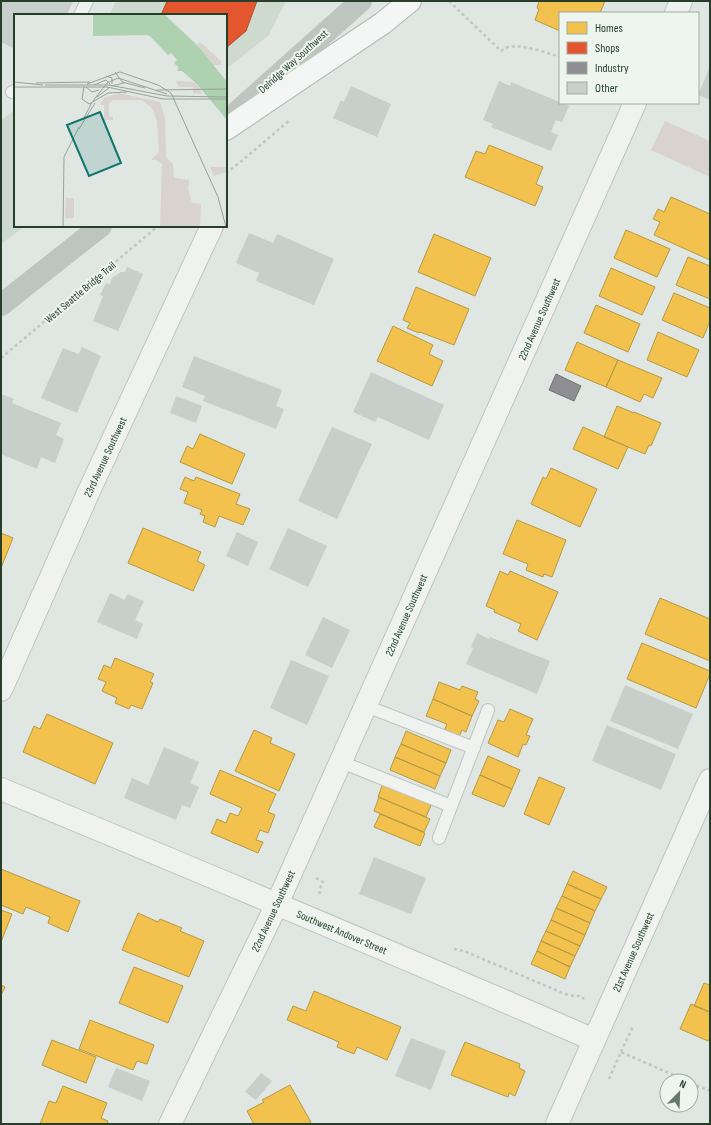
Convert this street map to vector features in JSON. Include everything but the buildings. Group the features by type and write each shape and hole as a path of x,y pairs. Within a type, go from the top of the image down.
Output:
{"highway":[{"path":"227,128 383,23 410,1"}],"main road":[{"name":"Delridge Way Southwest","path":"227,121 359,1"},
{"path":"1,305 100,227"}],"street":[{"path":"676,12 681,1"},
{"name":"22nd Avenue Southwest","path":"170,1124 277,904 635,104"},
{"name":"23rd Avenue Southwest","path":"1,690 89,491 210,230"},
{"name":"21st Avenue Southwest","path":"557,1124 710,780"},
{"name":"Southwest Andover Street","path":"1,789 277,904 594,1040"}],"lane":[{"path":"80,14 87,1"},
{"path":"366,706 474,748"},
{"path":"438,838 488,710"},
{"path":"341,762 451,806"}],"path":[{"path":"449,1 501,51 508,47 515,46 559,57"},
{"name":"West Seattle Bridge Trail","path":"1,358 157,227"},
{"path":"609,1079 633,1026"},
{"path":"621,1052 669,1073"},
{"path":"699,1086 710,1091"}],"shaded area":[{"path":"116,1 286,1 269,35 227,68 227,14 110,14"},
{"path":"14,111 14,227 24,227 1,244 1,120"},
{"path":"665,121 710,141 710,177 651,150"}]}
